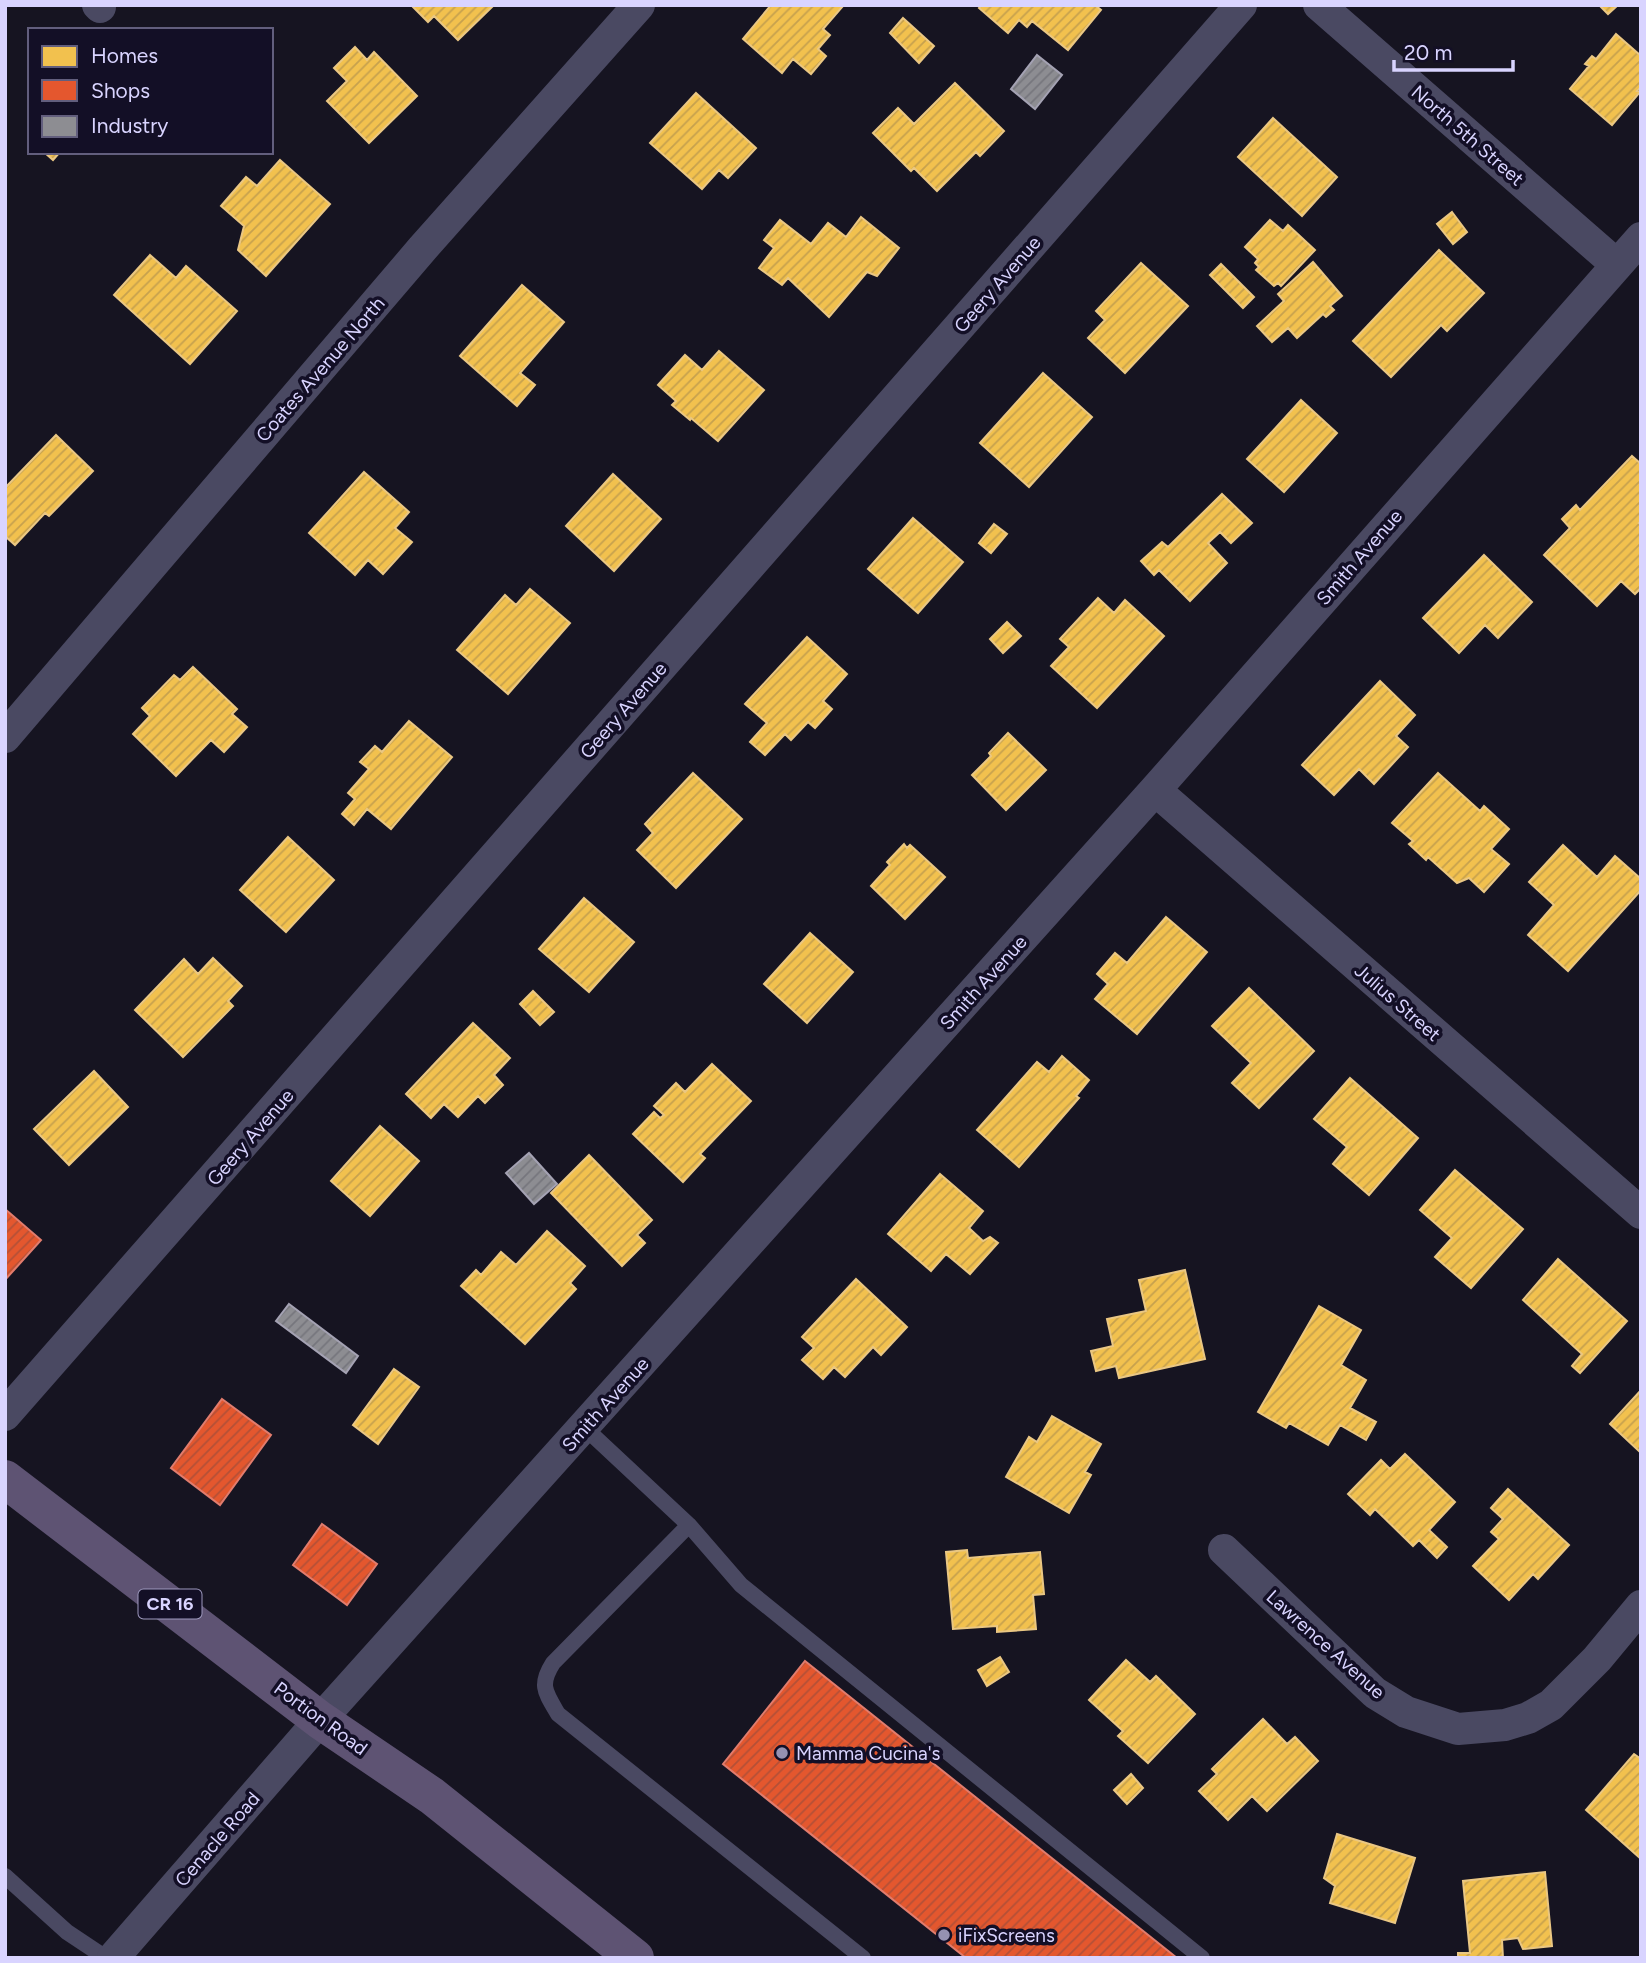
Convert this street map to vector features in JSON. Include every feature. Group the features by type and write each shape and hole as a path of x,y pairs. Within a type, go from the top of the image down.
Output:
{"main road":[{"name":"Portion Road","path":"5,1479 320,1720 432,1796 635,1958"}],"street":[{"name":"Coates Avenue North","path":"5,737 422,249 639,5"},
{"name":"Geery Avenue","path":"5,1415 1241,5"},
{"name":"North 5th Street","path":"1319,5 1617,265"},
{"name":"Smith Avenue","path":"320,1720 1154,790 1641,238"},
{"name":"Julius Street","path":"1154,790 1641,1213"},
{"name":"Lawrence Avenue","path":"1224,1550 1375,1693 1406,1712 1458,1729 1505,1725 1528,1718 1551,1705 1597,1659 1641,1606"},
{"name":"Cenacle Road","path":"113,1958 320,1720"}],"lane":[{"path":"584,1427 689,1525 741,1585 1202,1958"},
{"path":"689,1525 553,1663 544,1677 546,1694 558,1714 863,1958"},
{"path":"5,1876 67,1932 106,1958"}],"building: Homes":[{"path":"494,5 458,40 434,16 428,22 412,6"},
{"path":"771,5 843,6 823,29 830,35 818,49 826,56 811,74 793,59 782,73 743,39"},
{"path":"982,5 1095,5 1101,10 1068,50 1032,21 1027,27 1019,20 1008,33 979,8"},
{"path":"1599,5 1618,5 1608,14"},
{"path":"903,18 934,46 919,63 890,33"},
{"path":"1616,34 1641,56 1641,87 1637,91 1640,92 1612,125 1570,89 1589,66 1585,64 1592,56 1596,59"},
{"path":"355,47 367,60 374,52 417,96 369,143 327,101 347,81 334,68"},
{"path":"955,83 1004,131 980,156 976,152 937,191 914,168 911,171 873,133 898,108 914,124"},
{"path":"696,93 756,148 728,178 719,170 702,189 650,143"},
{"path":"1273,118 1337,177 1302,216 1238,157"},
{"path":"46,154 58,154 53,160"},
{"path":"280,160 330,204 266,276 238,250 244,226 221,206 246,177 257,186"},
{"path":"1452,212 1467,232 1453,244 1437,224"},
{"path":"861,217 899,248 877,276 867,272 829,317 788,278 782,285 759,268 774,248 764,240 780,220 811,244 828,223 846,237"},
{"path":"1270,220 1283,231 1288,225 1315,250 1281,286 1278,283 1274,286 1256,270 1259,267 1255,263 1258,259 1245,247"},
{"path":"1439,250 1484,293 1447,331 1441,325 1391,377 1353,341"},
{"path":"150,255 176,278 186,266 237,311 190,364 114,295"},
{"path":"1313,262 1342,296 1330,306 1334,310 1326,317 1323,314 1297,338 1288,328 1272,342 1257,326 1284,301 1278,294"},
{"path":"1141,263 1188,306 1125,373 1088,338 1105,320 1096,311"},
{"path":"1221,264 1254,297 1243,308 1210,275"},
{"path":"522,285 564,322 520,373 535,385 517,406 460,356"},
{"path":"719,351 764,390 718,441 672,405 676,401 658,385 685,355 702,370"},
{"path":"1043,373 1092,417 1029,487 980,443"},
{"path":"1301,400 1337,433 1284,492 1247,459"},
{"path":"56,435 93,471 49,516 45,513 15,545 5,536 5,488"},
{"path":"1632,456 1641,464 1641,588 1635,594 1621,581 1597,606 1544,555 1570,528 1562,519 1576,505 1580,510"},
{"path":"364,472 409,512 395,528 412,542 383,574 368,560 355,575 309,533"},
{"path":"613,474 661,519 614,571 566,526"},
{"path":"1222,494 1252,523 1231,543 1220,532 1208,543 1227,563 1190,601 1159,570 1154,575 1141,561 1162,542 1168,547"},
{"path":"913,518 963,562 918,613 868,569"},
{"path":"994,524 1007,534 991,553 979,543"},
{"path":"1484,555 1532,602 1498,638 1485,625 1459,653 1423,618"},
{"path":"530,589 570,623 508,694 457,650 505,595 516,605"},
{"path":"1098,598 1114,613 1125,600 1164,636 1097,708 1051,666 1069,647 1060,639"},
{"path":"1007,622 1021,636 1003,653 990,639"},
{"path":"807,637 847,674 823,701 832,709 815,728 808,722 791,740 785,734 765,755 750,742 767,723 745,704"},
{"path":"193,667 237,709 232,714 247,727 224,752 211,740 176,776 133,734 150,716 142,708 174,675 180,680"},
{"path":"1380,681 1415,715 1396,736 1408,747 1374,784 1359,769 1334,795 1302,765"},
{"path":"409,721 452,757 391,829 367,809 354,825 342,814 355,799 348,793 369,769 360,762 375,746 382,752"},
{"path":"1008,733 1046,770 1006,810 972,775"},
{"path":"693,773 742,819 676,888 637,850 653,833 645,824"},
{"path":"1438,773 1480,811 1484,806 1509,829 1491,849 1509,864 1484,892 1469,878 1457,883 1428,857 1426,860 1409,844 1413,841 1392,823"},
{"path":"288,837 334,880 286,932 240,890"},
{"path":"904,844 907,848 910,845 945,877 905,919 871,886 890,865 887,862"},
{"path":"1563,845 1597,877 1615,856 1641,879 1641,890 1568,971 1528,935 1554,905 1529,882"},
{"path":"584,898 634,942 589,992 539,949"},
{"path":"1166,917 1207,952 1137,1034 1095,999 1108,984 1097,974 1115,953 1127,963"},
{"path":"810,933 853,972 807,1023 764,984"},
{"path":"213,958 242,986 228,1001 233,1006 183,1057 135,1010 184,959 198,974"},
{"path":"1249,988 1314,1051 1259,1108 1232,1083 1251,1063 1212,1026"},
{"path":"533,991 554,1012 540,1025 520,1004"},
{"path":"473,1023 510,1058 494,1075 503,1085 485,1103 478,1096 458,1117 444,1104 431,1118 406,1094"},
{"path":"1062,1056 1089,1080 1076,1096 1079,1098 1019,1167 977,1130 1037,1062 1049,1072"},
{"path":"712,1064 751,1101 700,1154 705,1158 683,1182 633,1134 654,1112 660,1118 664,1115 654,1106 676,1083 685,1092"},
{"path":"94,1071 128,1107 69,1165 34,1129"},
{"path":"1350,1078 1418,1138 1369,1195 1333,1164 1347,1147 1314,1119"},
{"path":"380,1126 419,1161 370,1216 331,1181"},
{"path":"589,1155 652,1220 637,1235 645,1243 622,1266 551,1193"},
{"path":"1455,1170 1523,1229 1471,1288 1435,1257 1452,1238 1420,1210"},
{"path":"940,1174 983,1211 969,1228 983,1241 990,1237 998,1243 970,1274 946,1254 931,1271 888,1234"},
{"path":"547,1231 585,1266 570,1283 576,1289 525,1344 461,1286 476,1270 481,1275 501,1252 516,1265"},
{"path":"1558,1259 1627,1321 1580,1373 1572,1366 1582,1354 1523,1300"},
{"path":"1185,1270 1205,1359 1119,1378 1116,1366 1096,1371 1091,1351 1113,1346 1107,1319 1146,1311 1139,1280"},
{"path":"856,1279 907,1327 881,1355 873,1347 845,1377 834,1367 823,1379 802,1360 814,1348 802,1337"},
{"path":"1319,1306 1361,1330 1341,1365 1366,1380 1350,1408 1376,1422 1366,1440 1340,1425 1328,1445 1289,1423 1286,1428 1258,1412"},
{"path":"394,1369 419,1387 378,1444 353,1425"},
{"path":"1641,1390 1641,1453 1610,1424"},
{"path":"1052,1416 1101,1444 1085,1472 1091,1475 1069,1513 1006,1477 1029,1437 1037,1442"},
{"path":"1405,1454 1455,1502 1429,1530 1447,1547 1437,1558 1419,1540 1413,1546 1375,1509 1370,1515 1348,1494 1381,1460 1390,1469"},
{"path":"1508,1489 1569,1545 1538,1579 1533,1574 1509,1600 1473,1566 1499,1539 1491,1532 1503,1519 1491,1508"},
{"path":"967,1550 968,1558 1040,1552 1044,1594 1033,1595 1036,1629 997,1632 997,1626 953,1629 946,1552"},
{"path":"1000,1657 1009,1672 987,1686 978,1670"},
{"path":"1126,1660 1150,1682 1156,1676 1195,1714 1148,1763 1118,1736 1123,1731 1089,1700"},
{"path":"1263,1719 1287,1744 1295,1737 1318,1761 1267,1811 1252,1796 1228,1820 1199,1791 1217,1774 1212,1769"},
{"path":"1634,1754 1641,1759 1641,1859 1586,1810"},
{"path":"1131,1774 1143,1788 1127,1804 1114,1790"},
{"path":"1337,1834 1415,1858 1395,1923 1330,1903 1335,1886 1324,1878"},
{"path":"1545,1872 1552,1946 1523,1949 1518,1938 1502,1940 1503,1958 1458,1958 1458,1953 1470,1953 1463,1881"}],"building: Shops":[{"path":"5,1209 41,1240 5,1280"},
{"path":"222,1399 271,1435 220,1505 171,1468"},
{"path":"322,1524 377,1564 347,1605 293,1565"},
{"path":"805,1661 1177,1958 966,1958 723,1764"}],"building: Industry":[{"path":"1037,55 1062,75 1035,109 1011,89"},
{"path":"529,1153 557,1184 534,1204 506,1173"},
{"path":"289,1304 358,1356 346,1373 276,1321"}],"place":[{"name":"Mamma Cucina's","path":"782,1753"},
{"name":"iFixScreens","path":"944,1935"}]}
